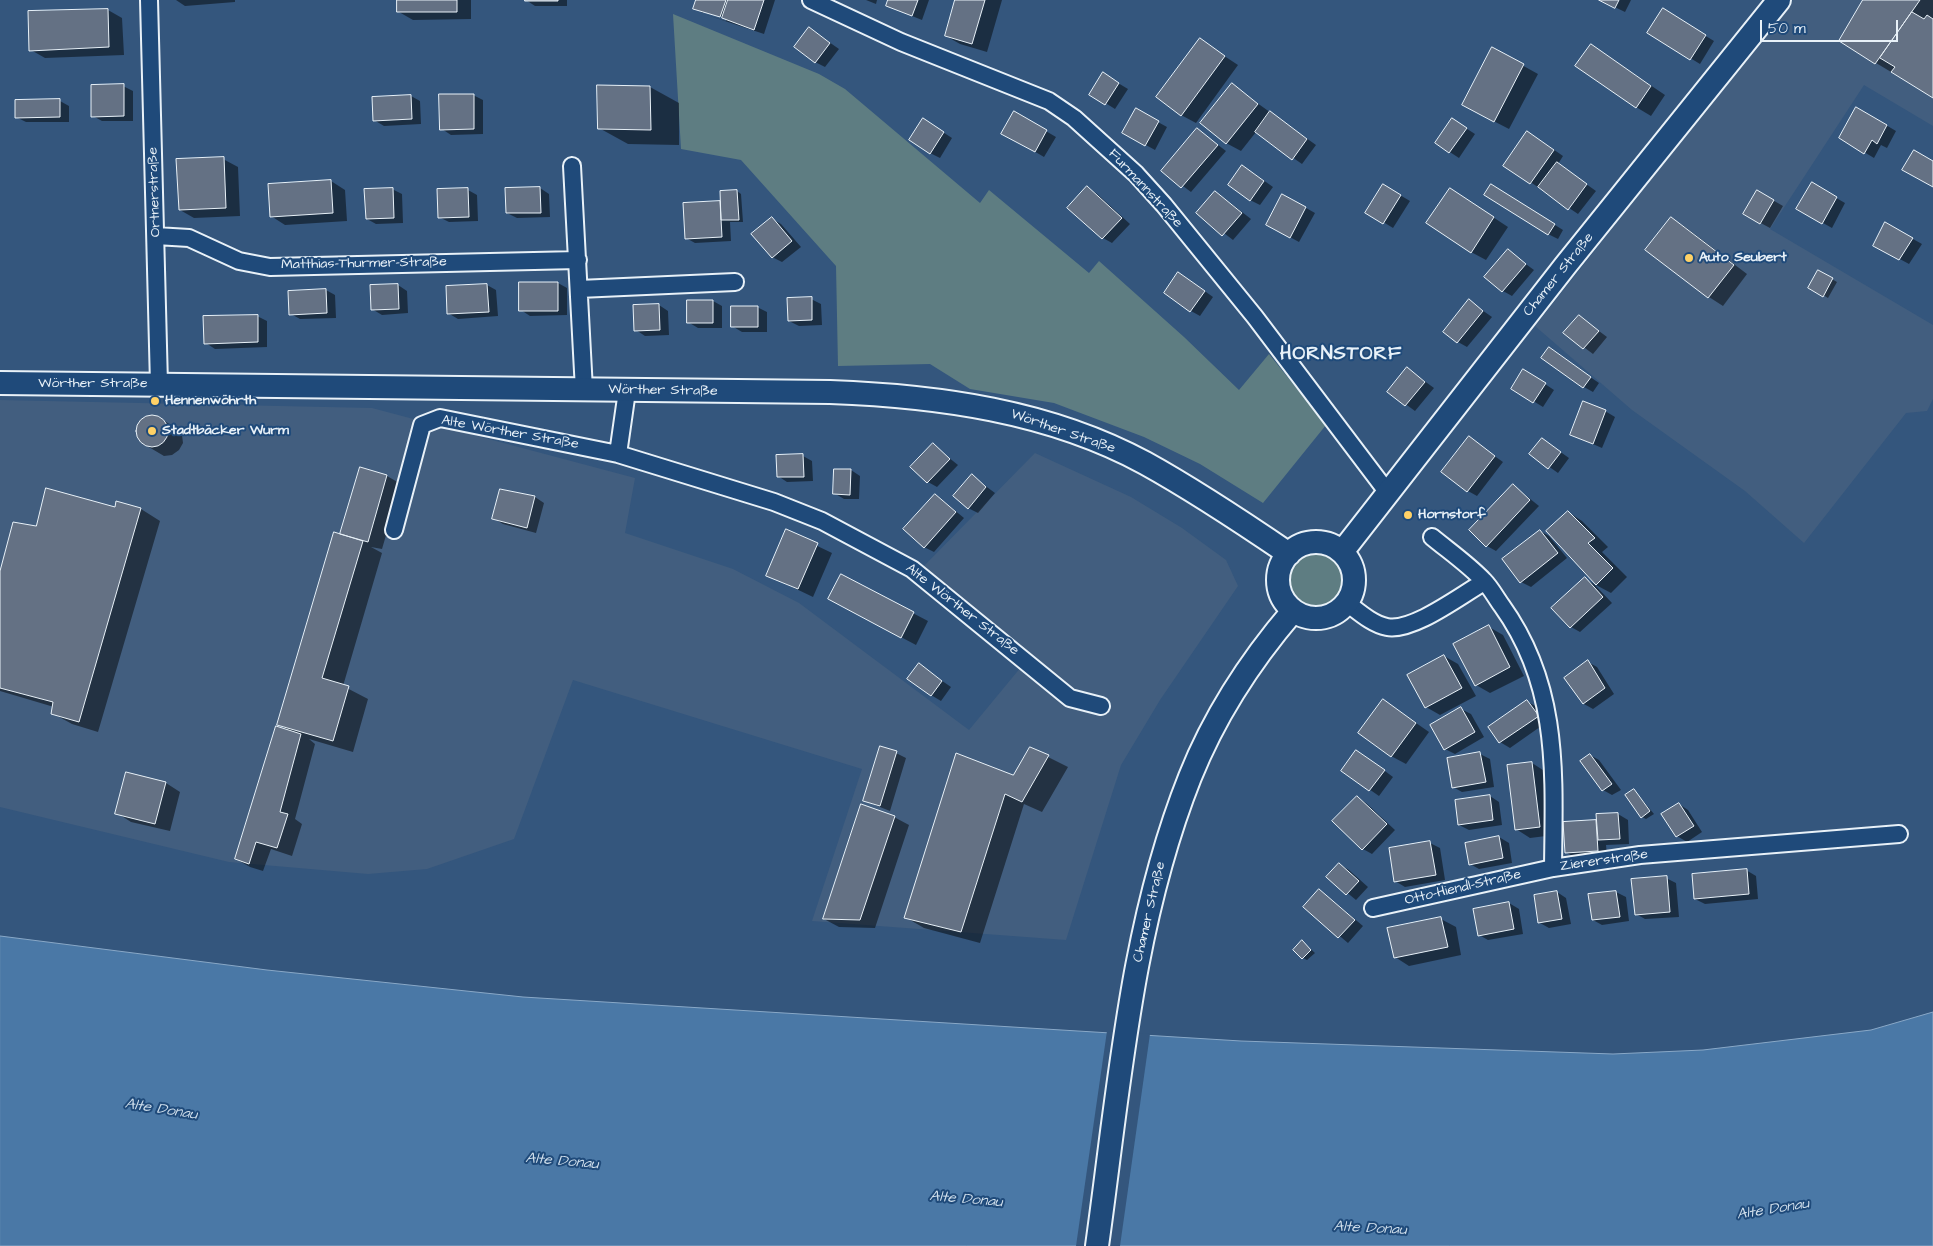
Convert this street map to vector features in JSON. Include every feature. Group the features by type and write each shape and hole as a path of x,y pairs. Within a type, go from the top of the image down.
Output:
{"main road":[{"name":"Chamer Straße","path":"1346,547 1368,516 1779,0"},
{"name":"Wörther Straße","path":"0,383 877,394 971,405 1023,417 1107,446 1144,462 1205,498 1289,554"},
{"path":"1310,543 1346,547 1353,571 1352,593 1347,603 1333,614 1316,619 1293,611 1284,601 1279,589 1278,576 1281,564 1289,554 1298,546 1310,543"},
{"name":"Chamer Straße","path":"1097,1246 1140,945 1172,824 1190,775 1219,717 1266,643 1293,611"}],"street":[{"name":"Ortnerstraße","path":"149,0 159,384"},
{"name":"Furmannstraße","path":"811,0 901,42 1049,101 1074,118 1136,174 1164,205 1252,312 1388,493"},
{"path":"572,166 584,390"},
{"name":"Matthias-Thurmer-Straße","path":"156,236 189,238 239,261 270,267 578,260"},
{"path":"579,289 735,282"},
{"path":"618,454 627,391"},
{"name":"Alte Wörther Straße","path":"394,530 422,425 440,418 618,454 774,502 822,521 868,544 919,574 1070,698 1101,706"},
{"name":"Ziererstraße","path":"1432,537 1484,582 1519,630 1542,690 1550,733 1554,771 1553,868 1640,855 1899,834"},
{"path":"1347,603 1372,621 1388,627 1400,627 1414,623 1484,582"},
{"name":"Otto-Hiendl-Straße","path":"1373,908 1553,868"}],"shaded area":[{"path":"1793,0 1933,0 1933,126 1864,85 1770,229 1933,325 1933,399 1927,411 1906,413 1804,543 1745,491 1632,410 1535,326"},
{"path":"0,400 372,408 635,478 625,533 733,569 799,603 969,730 1031,655 972,608 919,571 1035,453 1131,497 1182,528 1226,560 1238,586 1160,700 1121,765 1066,940 812,921 862,769 573,680 514,839 427,869 368,874 229,862 0,807"}],"green space":[{"path":"673,14 819,74 845,89 980,203 989,190 1089,273 1099,261 1184,337 1239,390 1269,354 1326,425 1263,503 1200,464 1144,437 1054,403 970,389 930,364 838,366 836,266 741,160 681,149"},
{"path":"1311,552 1321,552 1331,556 1339,564 1343,579 1339,594 1331,602 1321,606 1311,606 1301,602 1293,594 1289,584 1289,574 1293,564 1301,556"}],"water":[{"name":"Alte Donau","path":"0,936 267,970 523,997 1241,1041 1613,1054 1703,1050 1871,1030 1933,1012 1933,1246 0,1246"}],"pier":[{"path":"1107,1031 1150,1034 1120,1246 1076,1246"}],"building":[{"path":"397,0 457,0 457,12 397,12"},
{"path":"558,0 558,1 525,1"},
{"path":"696,0 726,0 720,17 693,9"},
{"path":"728,0 764,0 754,30 722,18"},
{"path":"888,0 918,0 912,16 886,6"},
{"path":"955,0 985,0 972,44 945,36"},
{"path":"1599,0 1619,0 1615,8"},
{"path":"1863,0 1920,0 1875,64 1839,41"},
{"path":"1663,8 1706,35 1690,60 1647,33"},
{"path":"108,9 109,47 29,51 28,11"},
{"path":"1912,12 1924,19 1927,15 1933,19 1933,98 1891,72 1895,67 1880,58"},
{"path":"809,27 830,43 815,63 794,47"},
{"path":"1200,38 1225,56 1181,116 1156,97"},
{"path":"1591,44 1651,86 1636,108 1575,66"},
{"path":"1492,47 1524,64 1494,122 1462,105"},
{"path":"1103,72 1119,83 1105,105 1089,95"},
{"path":"1232,83 1258,104 1226,144 1200,123"},
{"path":"124,84 124,116 91,117 91,85"},
{"path":"597,85 650,86 651,130 598,129"},
{"path":"439,94 474,94 474,129 440,130"},
{"path":"411,95 412,119 373,121 372,97"},
{"path":"60,99 60,117 15,118 15,100"},
{"path":"1856,107 1887,125 1877,144 1872,140 1864,154 1839,138"},
{"path":"1136,108 1159,121 1145,146 1122,133"},
{"path":"1014,111 1047,130 1035,152 1001,134"},
{"path":"1270,111 1307,139 1292,160 1255,132"},
{"path":"923,118 944,132 930,154 909,140"},
{"path":"1452,118 1467,128 1449,153 1435,143"},
{"path":"1197,128 1218,145 1181,188 1161,171"},
{"path":"1527,131 1554,150 1530,184 1503,166"},
{"path":"1914,150 1933,161 1933,187 1902,170"},
{"path":"224,157 226,208 179,210 176,159"},
{"path":"1557,162 1587,184 1568,210 1538,187"},
{"path":"1242,165 1264,181 1250,201 1228,185"},
{"path":"331,180 333,213 270,217 268,184"},
{"path":"1812,182 1837,197 1822,224 1796,209"},
{"path":"1383,184 1401,195 1383,224 1365,213"},
{"path":"1491,184 1555,224 1548,235 1484,195"},
{"path":"1087,186 1122,218 1102,239 1067,208"},
{"path":"540,187 541,213 506,213 505,188"},
{"path":"393,188 394,218 366,219 364,189"},
{"path":"468,188 469,217 438,218 437,189"},
{"path":"1450,188 1494,217 1471,253 1426,223"},
{"path":"737,190 739,220 721,220 720,191"},
{"path":"1757,190 1774,200 1760,224 1743,214"},
{"path":"1215,191 1242,213 1222,236 1196,213"},
{"path":"1282,194 1306,207 1290,238 1266,225"},
{"path":"720,201 722,237 685,239 683,203"},
{"path":"772,217 792,241 772,258 751,234"},
{"name":"Auto Seubert","path":"1671,217 1734,265 1708,298 1645,250"},
{"path":"1885,222 1913,238 1899,260 1873,246"},
{"path":"1508,249 1526,264 1502,292 1484,277"},
{"path":"1818,270 1833,278 1823,297 1808,288"},
{"path":"1178,272 1205,291 1190,312 1164,293"},
{"path":"519,282 558,282 558,311 519,311"},
{"path":"398,284 399,309 371,310 370,285"},
{"path":"487,284 489,312 447,314 446,286"},
{"path":"326,289 327,313 289,315 288,291"},
{"path":"812,297 812,320 788,321 787,298"},
{"path":"1469,299 1483,311 1457,343 1443,332"},
{"path":"687,300 713,300 713,323 687,323"},
{"path":"659,304 660,330 634,331 633,305"},
{"path":"731,306 758,306 758,327 731,327"},
{"path":"258,315 258,342 204,344 203,316"},
{"path":"1579,315 1599,331 1583,349 1563,333"},
{"path":"1549,347 1591,377 1583,388 1541,358"},
{"path":"1407,367 1425,382 1405,406 1387,392"},
{"path":"1523,369 1546,383 1533,403 1511,389"},
{"path":"1583,401 1606,410 1593,444 1570,435"},
{"name":"Stadtbäcker Wurm","path":"152,415 164,419 168,431 164,443 152,447 140,443 136,431 140,419"},
{"path":"1469,436 1495,456 1467,492 1441,472"},
{"path":"1542,438 1561,452 1548,469 1529,454"},
{"path":"933,443 950,459 927,483 910,467"},
{"path":"803,454 804,477 777,477 776,455"},
{"path":"360,467 387,475 368,542 340,534"},
{"path":"834,469 851,469 850,495 833,494"},
{"path":"972,474 986,487 968,509 953,496"},
{"path":"1513,484 1530,500 1486,547 1469,530"},
{"path":"46,488 115,507 116,501 141,508 79,722 51,714 53,702 0,688 0,571 13,522 36,526"},
{"path":"500,489 535,496 527,528 492,519"},
{"path":"935,494 956,512 924,548 903,529"},
{"path":"1568,511 1595,538 1588,543 1613,568 1596,585 1546,531"},
{"path":"786,529 818,543 798,589 766,576"},
{"path":"1540,530 1558,553 1520,583 1502,559"},
{"path":"334,532 363,541 322,678 349,686 333,741 277,725"},
{"path":"841,574 914,612 901,638 828,599"},
{"path":"1585,577 1603,597 1570,628 1551,608"},
{"path":"1489,625 1510,667 1475,686 1453,644"},
{"path":"1444,655 1462,688 1425,708 1407,675"},
{"path":"1588,660 1605,688 1583,704 1564,678"},
{"path":"919,663 942,681 931,696 907,679"},
{"path":"1383,699 1416,723 1391,757 1358,733"},
{"path":"1527,700 1539,716 1499,743 1488,727"},
{"path":"1461,707 1475,732 1444,750 1430,725"},
{"path":"276,726 301,734 280,812 288,814 277,848 256,842 249,864 235,859"},
{"path":"880,746 897,751 880,806 863,801"},
{"path":"1030,747 1049,755 1022,802 1005,794 961,932 904,918 956,753 1013,775"},
{"path":"1356,750 1385,770 1369,791 1341,771"},
{"path":"1480,752 1486,782 1452,788 1447,758"},
{"path":"1590,754 1612,784 1602,791 1580,761"},
{"path":"1532,762 1540,827 1515,830 1507,765"},
{"path":"126,772 166,782 155,824 115,814"},
{"path":"1634,789 1650,811 1641,818 1625,795"},
{"path":"1490,795 1493,820 1458,825 1455,800"},
{"path":"1357,796 1387,824 1362,850 1332,821"},
{"path":"1679,803 1694,826 1676,837 1661,814"},
{"path":"861,804 895,816 860,920 823,919"},
{"path":"1618,813 1620,839 1598,840 1596,814"},
{"path":"1596,820 1598,851 1565,853 1563,822"},
{"path":"1499,836 1503,858 1469,865 1465,843"},
{"path":"1430,841 1436,875 1394,882 1389,848"},
{"path":"1339,863 1359,881 1346,895 1326,877"},
{"path":"1747,869 1749,894 1694,899 1692,874"},
{"path":"1667,876 1670,912 1635,915 1631,879"},
{"path":"1319,889 1355,920 1338,938 1303,907"},
{"path":"1557,891 1562,919 1538,923 1534,895"},
{"path":"1616,891 1620,917 1592,920 1588,894"},
{"path":"1509,902 1514,929 1478,936 1473,909"},
{"path":"1441,917 1448,947 1394,958 1387,928"},
{"path":"1302,940 1311,950 1302,959 1293,950"}],"place":[{"name":"Auto Seubert","path":"1689,258"},
{"name":"Hennenwöhrth","path":"155,401"},
{"name":"Stadtbäcker Wurm","path":"152,431"},
{"name":"Hornstorf","path":"1408,515"}],"district":[{"name":"HORNSTORF","path":"1341,355"}]}
